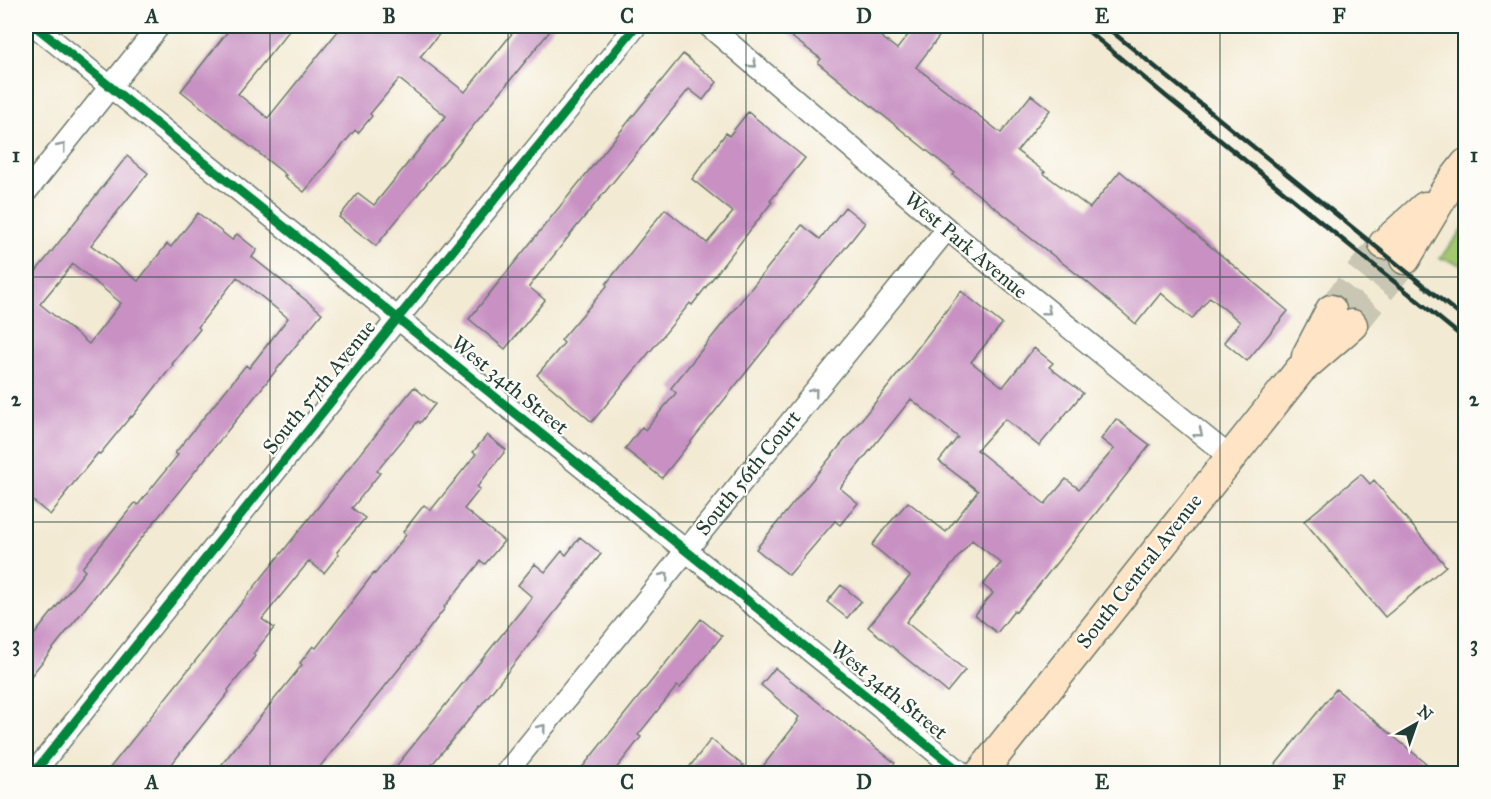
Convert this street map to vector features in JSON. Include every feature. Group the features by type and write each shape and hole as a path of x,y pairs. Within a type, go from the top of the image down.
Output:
{"main road":[{"path":"1395,251 1457,176"},
{"name":"South Central Avenue","path":"980,774 1341,318"}],"street":[{"name":"West 34th Street","path":"35,26 963,774"},
{"path":"26,192 159,26"},
{"name":"South 57th Avenue","path":"33,774 398,318 636,26"},
{"name":"West Park Avenue","path":"709,26 947,230 1230,457"},
{"name":"South 56th Court","path":"505,774 947,230"}],"green space":[{"path":"1465,226 1465,266 1440,258"}],"building":[{"path":"232,26 293,26 238,94 268,118 342,26 446,26 420,57 465,92 518,26 554,26 376,246 339,217 358,193 374,205 446,116 399,79 370,114 372,116 358,133 355,130 304,192 181,91"},
{"path":"777,26 867,26 897,49 915,26 947,26 916,67 1001,133 1031,95 1050,110 1017,151 1045,172 1043,173 1090,208 1120,171 1288,311 1247,361 1224,342 1240,322 1210,297 1192,319 1161,293 1136,324 1019,229 1020,227 953,175 955,173 818,63 821,59"},
{"path":"683,54 717,82 703,100 689,89 573,231 529,287 545,300 505,349 469,319"},
{"path":"748,112 805,158 692,305 690,303 592,422 537,375 564,343 561,340 607,286 606,284 665,209 707,243 733,212 692,179 726,133 729,136"},
{"path":"127,156 148,173 91,245 138,281 167,244 171,247 198,213 232,240 237,234 257,250 252,257 322,313 26,682 26,645 85,571 82,568 135,503 138,505 178,455 175,453 246,365 249,368 288,318 237,277 198,327 200,329 173,365 132,417 100,454 98,453 50,515 26,495 26,284","holes":["73,264 121,303 89,344 40,304"]},
{"path":"845,207 865,223 662,478 625,449 642,427 645,430 676,393 671,388 802,225 820,239"},
{"path":"961,291 1002,324 971,362 1003,387 1034,348 1053,363 1049,367 1083,393 1039,446 1005,419 977,450 1045,504 1066,479 1079,489 1114,449 1101,439 1116,419 1150,445 1035,590 1016,612 1014,611 997,633 975,615 993,593 983,585 1001,563 972,540 906,622 965,670 947,692 868,627 910,576 872,545 886,527 908,502 946,532 978,491 939,461 958,437 911,399 840,488 858,503 840,525 835,521 789,575 756,549 891,383"},
{"path":"414,387 435,404 377,471 380,473 352,508 365,518 337,552 339,554 324,573 309,561 262,619 274,628 253,654 255,656 228,690 229,692 164,774 105,774"},
{"path":"487,435 506,450 477,487 480,489 464,509 504,541 485,564 481,561 444,607 420,643 314,774 214,774 302,665 300,663 313,646 316,648 406,535 403,532 424,505 431,510 476,454 473,452"},
{"path":"1361,474 1370,484 1374,480 1446,566 1385,617 1304,521"},
{"path":"580,537 601,554 486,699 424,774 390,774 532,597 518,585 535,564 545,572 562,551 566,555"},
{"path":"841,585 861,601 847,618 827,602"},
{"path":"701,619 722,636 680,688 677,686 638,735 641,737 612,774 577,774"},
{"path":"775,668 895,763 887,774 757,774 799,717 761,685"},
{"path":"1336,689 1439,774 1268,774"},
{"path":"711,739 753,774 684,774"}],"tunnel":[{"path":"1331,310 1384,244"},
{"path":"1352,325 1405,259"}],"railway":[{"path":"1082,26 1466,340"},
{"path":"1105,26 1466,320"}],"cycle path":[{"path":"35,26 963,774"},
{"path":"33,774 398,318 636,26"}]}
